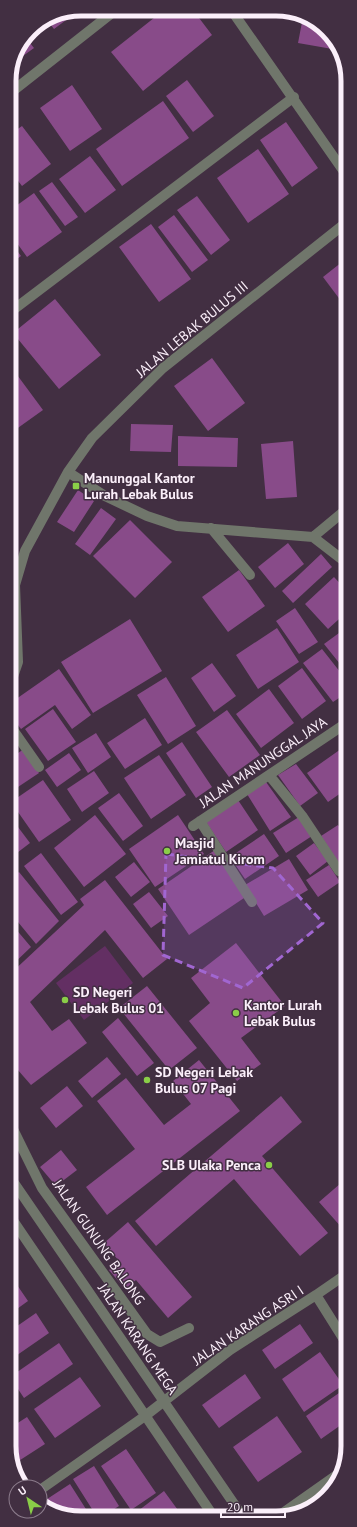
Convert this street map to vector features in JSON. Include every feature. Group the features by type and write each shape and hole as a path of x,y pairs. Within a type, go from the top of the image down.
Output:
{"street":[{"path":"16,88 108,16"},
{"path":"236,16 294,97 341,167"},
{"path":"16,308 294,97"},
{"name":"JALAN LEBAK BULUS III","path":"16,668 18,662 16,585 26,552 68,472 92,438 163,368 341,227"},
{"path":"68,472 105,496 147,516 177,526 313,537 341,559"},
{"path":"313,537 341,514"},
{"path":"211,528 250,575"},
{"name":"JALAN MANUNGGAL JAYA","path":"252,902 196,823 341,727"},
{"path":"16,734 39,767"},
{"path":"269,775 303,817 339,872"},
{"name":"JALAN GUNUNG BALONG","path":"16,1135 42,1188 147,1334 160,1342 189,1328"},
{"name":"JALAN KARANG MEGA","path":"16,1186 239,1511"},
{"path":"16,1225 210,1511"},
{"name":"JALAN KARANG ASRI I","path":"48,1484 164,1402 230,1350 341,1278"},
{"path":"316,1295 341,1335"},
{"path":"287,1510 332,1478"}],"highlighted area":[{"path":"166,854 273,868 323,923 243,988 163,955"}],"shaded area":[{"path":"105,946 133,983 84,1020 56,983"}],"building":[{"path":"156,16 198,16 212,35 143,91 111,52"},
{"path":"69,18 54,29 50,24 60,19"},
{"path":"302,22 322,35 328,41 332,49 298,43"},
{"path":"29,41 34,48 21,58"},
{"path":"187,80 214,116 193,132 166,96"},
{"path":"72,85 102,129 70,151 40,108"},
{"path":"163,101 189,138 122,186 96,149"},
{"path":"286,122 318,168 292,187 260,140"},
{"path":"22,126 51,164 22,186 16,178 16,130"},
{"path":"258,149 289,194 248,223 217,178"},
{"path":"90,156 116,190 85,213 59,179"},
{"path":"52,182 78,217 65,226 39,191"},
{"path":"34,193 62,232 27,257 16,242 16,206"},
{"path":"197,196 230,240 211,255 177,210"},
{"path":"174,215 208,260 192,272 158,227"},
{"path":"151,224 191,279 159,302 119,247"},
{"path":"16,249 21,256 16,260"},
{"path":"341,263 341,301 323,277"},
{"path":"55,299 101,355 59,389 16,337 16,331"},
{"path":"212,358 245,403 208,431 174,386"},
{"path":"16,373 43,410 16,429"},
{"path":"131,424 173,425 171,452 130,451"},
{"path":"178,436 238,438 237,467 178,466"},
{"path":"293,441 297,497 266,499 261,444"},
{"path":"78,490 94,501 74,532 57,522"},
{"path":"101,508 116,519 90,555 75,544"},
{"path":"130,520 172,562 135,598 93,556"},
{"path":"288,543 304,564 275,588 258,567"},
{"path":"321,554 332,567 293,603 282,591"},
{"path":"239,570 265,606 228,632 202,597"},
{"path":"334,577 341,584 341,617 328,629 305,604"},
{"path":"295,608 318,642 299,654 276,621"},
{"path":"130,619 162,671 93,713 61,662"},
{"path":"277,628 299,662 258,689 236,655"},
{"path":"339,633 341,635 341,665 324,644"},
{"path":"322,649 341,673 341,697 333,702 303,663"},
{"path":"212,663 236,696 214,712 191,678"},
{"path":"302,668 326,701 302,719 278,686"},
{"path":"59,669 91,715 72,729 55,705 21,729 16,722 16,699"},
{"path":"166,677 196,726 168,744 137,695"},
{"path":"269,689 294,723 261,748 236,714"},
{"path":"53,709 76,742 48,761 25,729"},
{"path":"227,710 260,755 229,777 196,732"},
{"path":"145,718 162,745 125,769 107,743"},
{"path":"96,733 111,757 88,773 72,748"},
{"path":"182,742 212,787 196,798 166,753"},
{"path":"24,749 39,773 16,788 16,754"},
{"path":"341,749 341,793 328,802 307,773"},
{"path":"69,753 81,770 57,787 45,770"},
{"path":"159,755 186,795 151,819 124,778"},
{"path":"296,764 318,793 300,806 278,775"},
{"path":"94,771 109,793 82,812 67,789"},
{"path":"43,780 71,820 39,842 16,809 16,799"},
{"path":"266,782 291,817 270,831 247,794"},
{"path":"119,793 143,826 123,841 98,808"},
{"path":"238,800 258,830 226,852 206,822"},
{"path":"95,815 126,854 84,887 54,848"},
{"name":"Masjid Jamiatul Kirom","path":"178,815 204,854 155,887 129,849"},
{"path":"299,817 312,836 286,853 273,833"},
{"path":"16,824 30,843 16,854"},
{"path":"338,825 341,829 341,866 321,836"},
{"path":"264,834 279,856 245,879 230,857"},
{"path":"314,843 328,861 310,875 296,856"},
{"path":"215,850 247,896 189,935 158,889"},
{"path":"41,853 78,902 61,915 24,866"},
{"path":"289,859 308,890 264,916 245,885"},
{"path":"134,862 150,882 131,897 115,877"},
{"path":"329,865 340,882 318,897 306,880"},
{"path":"19,872 59,921 36,944 16,920 16,874"},
{"path":"105,880 167,959 143,978 105,930 30,1002 52,1031 69,1019 87,1043 31,1085 16,1068 16,968 84,905 80,899"},
{"path":"149,892 168,916 151,928 133,904"},
{"path":"16,929 31,947 16,961"},
{"name":"Kantor Lurah Lebak Bulus","path":"236,943 285,1006 241,1038 261,1064 237,1081 189,1021 210,1003 191,978"},
{"path":"147,986 197,1048 169,1070 119,1008"},
{"path":"118,1018 154,1063 137,1076 102,1032"},
{"path":"107,1057 121,1074 92,1098 78,1081"},
{"path":"199,1060 240,1111 107,1215 86,1187 135,1149 97,1101 126,1078 164,1125 191,1104 173,1081"},
{"path":"67,1086 83,1106 56,1128 40,1108"},
{"path":"281,1096 302,1122 262,1156 328,1233 300,1256 234,1179 156,1246 135,1221"},
{"path":"61,1150 77,1170 56,1186 40,1167"},
{"path":"341,1183 341,1227 319,1202"},
{"path":"128,1222 192,1297 168,1318 136,1280 125,1289 109,1270 119,1261 104,1243"},
{"path":"16,1283 28,1301 16,1310"},
{"path":"36,1313 49,1333 16,1356 16,1327"},
{"path":"300,1324 313,1343 275,1369 262,1350"},
{"path":"59,1343 73,1364 24,1398 16,1386 16,1373"},
{"path":"320,1352 341,1382 341,1386 304,1412 282,1379"},
{"path":"245,1374 261,1398 219,1428 202,1405"},
{"path":"80,1377 101,1406 55,1438 34,1409"},
{"path":"339,1393 341,1396 341,1425 321,1439 306,1416"},
{"path":"277,1416 302,1452 258,1482 233,1447"},
{"path":"27,1417 45,1444 18,1461 16,1446 16,1424"},
{"path":"126,1449 156,1493 131,1510 101,1466"},
{"path":"94,1466 119,1506 111,1511 93,1511 73,1479"},
{"path":"70,1484 87,1511 68,1510 48,1502 48,1498"},
{"path":"164,1491 179,1511 138,1511"}],"place":[{"name":"Manunggal Kantor Lurah Lebak Bulus","path":"76,486"},
{"name":"Masjid Jamiatul Kirom","path":"167,851"},
{"name":"SD Negeri Lebak Bulus 01","path":"65,1000"},
{"name":"Kantor Lurah Lebak Bulus","path":"236,1013"},
{"name":"SD Negeri Lebak Bulus 07 Pagi","path":"147,1080"},
{"name":"SLB Ulaka Penca","path":"269,1165"}]}
